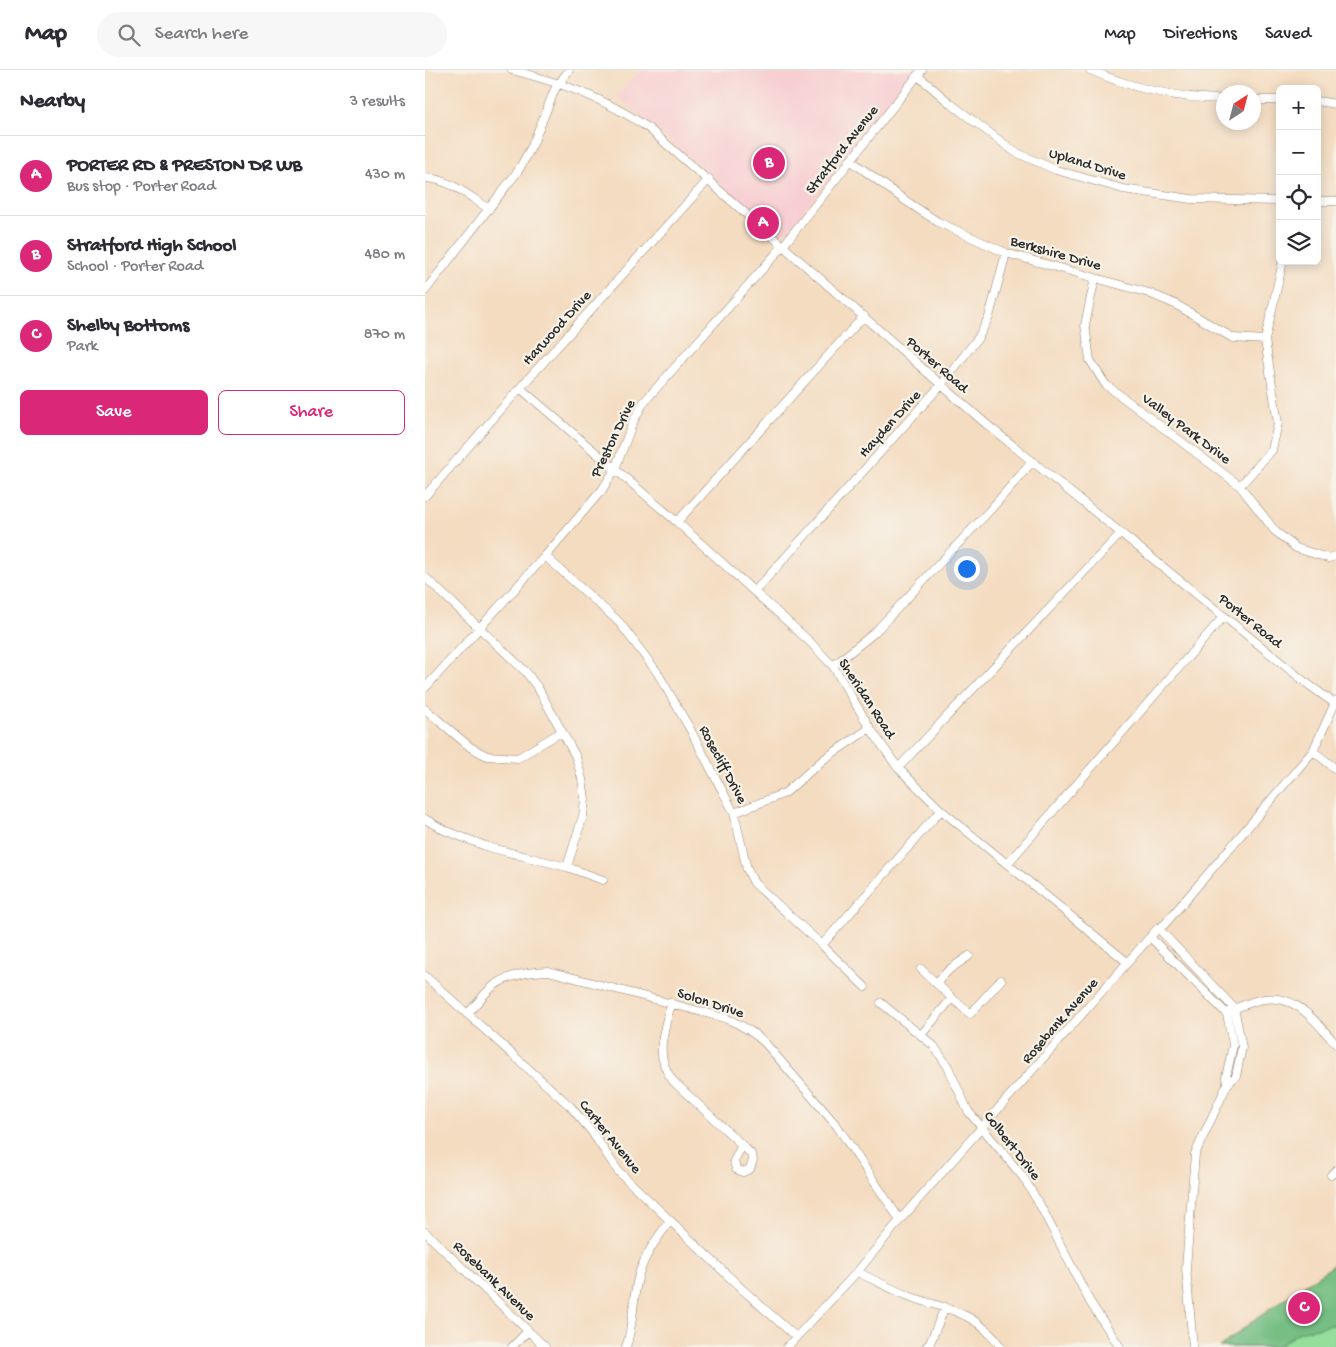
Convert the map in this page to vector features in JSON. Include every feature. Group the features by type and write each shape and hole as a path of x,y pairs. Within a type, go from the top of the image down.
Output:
{"street":[{"name":"Porter Road","path":"512,70 559,83 586,93 631,116 647,127 709,179 941,385 1032,462 1305,682 1335,702"},
{"path":"425,291 518,171 532,146 559,83 569,70"},
{"path":"1090,70 1143,90 1170,95 1216,98"},
{"name":"Stratford Avenue","path":"783,246 919,72"},
{"name":"Upland Drive","path":"919,72 951,104 1015,152 1056,170 1123,189 1191,199 1276,200"},
{"path":"1261,100 1276,100"},
{"path":"1321,102 1336,104"},
{"name":"Berkshire Drive","path":"850,160 938,222 1006,252 1165,299 1233,338 1265,340"},
{"path":"425,178 436,178 452,184 489,209"},
{"name":"Harwood Drive","path":"425,496 709,179"},
{"path":"1321,201 1336,201"},
{"name":"Preston Drive","path":"425,688 602,490 615,469 633,422 645,402 783,246"},
{"name":"Hayden Drive","path":"755,591 941,385 978,338 989,317 1006,252"},
{"path":"1240,486 1272,450 1278,423 1265,340 1282,265"},
{"name":"Valley Park Drive","path":"1095,278 1085,325 1090,360 1105,384 1240,486 1275,531 1296,548 1328,558 1336,556"},
{"path":"677,522 864,316"},
{"name":"Sheridan Road","path":"520,388 677,522 809,641 833,666 870,728 899,768 941,810 1127,962"},
{"path":"833,666 874,633 991,510 1032,462"},
{"path":"899,768 1121,533"},
{"name":"Rosecliff Drive","path":"545,556 619,622 657,672 690,729 734,813 747,870 754,884 822,944 865,987"},
{"path":"425,577 526,672 538,688 576,757 585,799 583,816 567,867"},
{"path":"1007,864 1224,616"},
{"name":"Rosebank Avenue","path":"787,1347 857,1272 900,1220 983,1128 1127,962 1158,928 1164,925 1313,752 1335,702"},
{"path":"425,709 470,747 487,756 518,758 561,732"},
{"path":"734,813 785,793 824,759 870,728"},
{"path":"1313,752 1336,769"},
{"path":"822,944 941,810"},
{"path":"425,819 444,830 488,847 567,867 603,880"},
{"path":"1158,928 1234,1008 1242,1047 1236,1076 1227,1085 1195,1154 1186,1268 1193,1347"},
{"path":"1150,937 1227,1014 1233,1045 1226,1077 1227,1085"},
{"path":"936,983 950,969 969,956"},
{"path":"921,969 970,1014 1001,980"},
{"name":"Solon Drive","path":"467,1014 494,986 512,977 548,971 725,1018 741,1025 758,1036 837,1126 900,1220"},
{"name":"Carter Avenue","path":"425,976 570,1106 592,1132 618,1171 796,1337"},
{"path":"921,1035 952,998"},
{"path":"1227,1014 1234,1008 1263,998 1287,1000 1306,1011 1336,1044"},
{"path":"671,1003 661,1052 667,1072 673,1081 742,1145"},
{"name":"Colbert Drive","path":"881,1003 934,1046 947,1066 968,1111 1023,1177 1040,1205 1090,1302 1120,1347"},
{"path":"626,1347 631,1333 638,1278 654,1243 670,1221"},
{"name":"Rosebank Avenue","path":"425,1232 545,1347"},
{"path":"857,1272 905,1294 964,1314 981,1325 1001,1347"},
{"path":"926,1347 930,1343 945,1307"},
{"path":"513,1347 528,1331"}],"shaded area":[{"path":"640,70 916,70 789,230 779,235 617,96"}],"green space":[{"path":"1336,1263 1336,1347 1220,1347 1252,1322"},
{"path":"1336,1263 1336,1324 1299,1332 1277,1347 1220,1347 1252,1322"}],"place":[{"name":"Stratford High School","path":"769,163"},
{"name":"PORTER RD & PRESTON DR WB","path":"763,223"},
{"name":"Shelby Bottoms","path":"1304,1308"}]}
